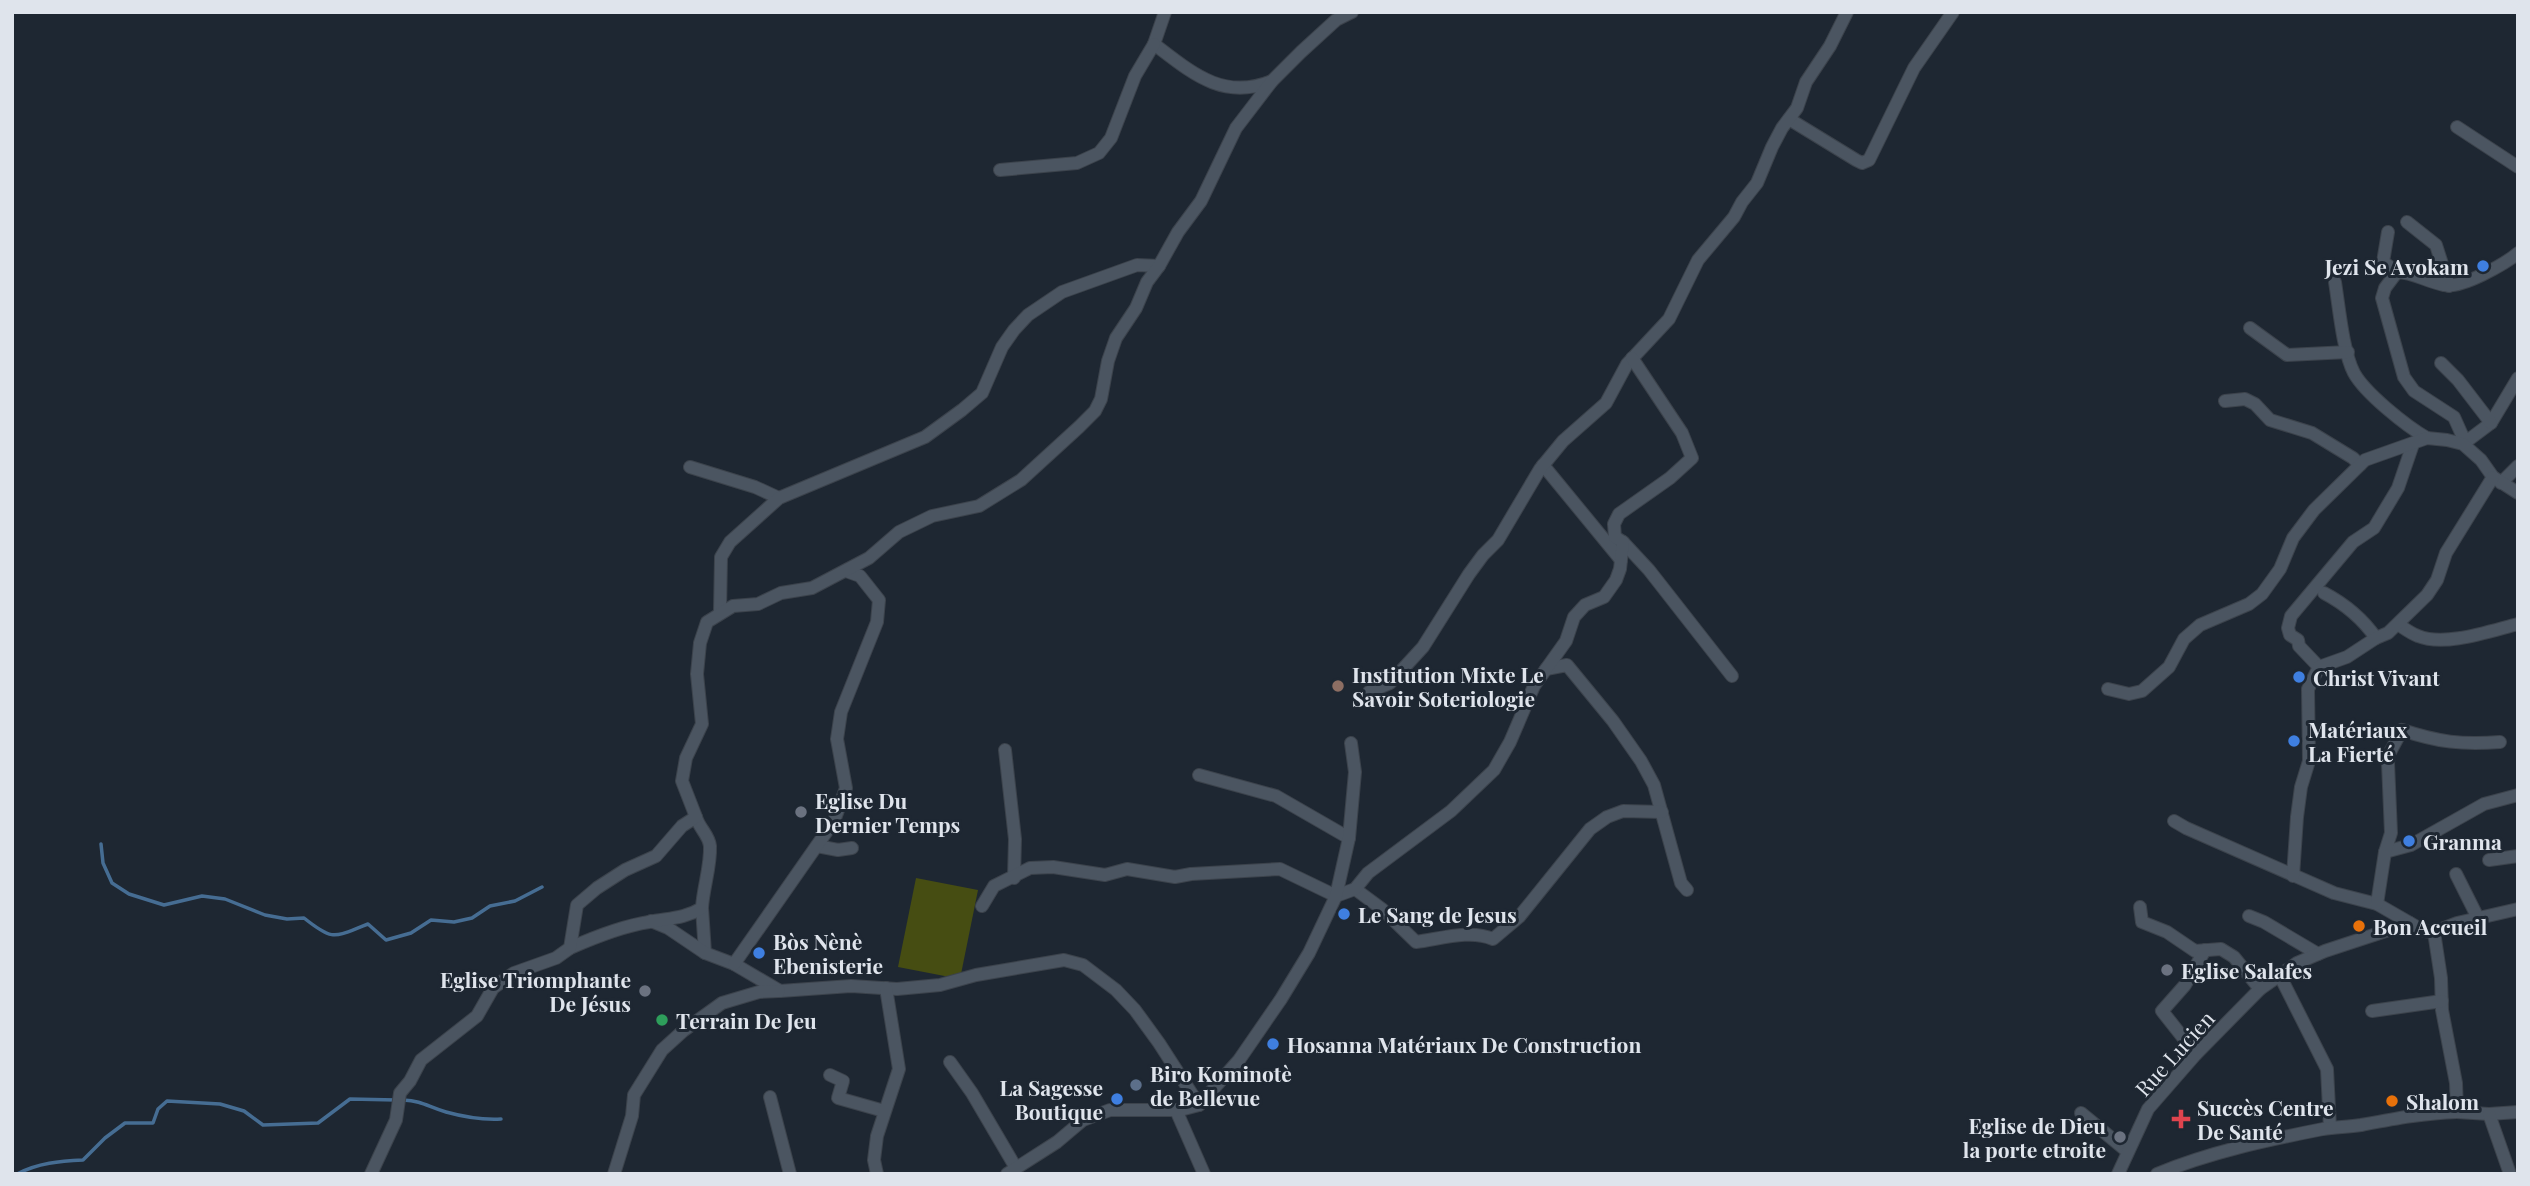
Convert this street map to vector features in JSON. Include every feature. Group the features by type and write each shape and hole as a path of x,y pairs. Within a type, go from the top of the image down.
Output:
{"street":[{"path":"1000,170 1077,163 1098,153 1111,138 1135,76 1154,44 1165,12"},
{"path":"705,953 702,908 710,846 706,834 698,825 682,781 686,758 702,724 697,674 700,643 707,622 733,606 758,604 781,593 812,588 869,558 899,532 932,516 979,506 1021,480 1079,427 1095,411 1101,399 1108,360 1116,338 1178,232 1201,201 1236,128 1272,81 1336,20 1352,12"},
{"path":"1369,692 1390,683 1423,647 1469,574 1498,540 1543,465 1563,441 1606,402 1632,358 1669,318 1698,260 1757,183 1772,147 1797,108 1806,82 1830,46 1847,12"},
{"path":"1789,119 1856,160 1862,163 1870,160 1914,68 1953,12"},
{"path":"1154,44 1198,77 1244,90 1272,81"},
{"path":"2457,127 2518,167"},
{"path":"2407,222 2436,245 2449,286"},
{"path":"2388,232 2383,262 2396,272 2406,272 2449,286 2497,267 2518,253"},
{"path":"720,612 721,557 730,542 779,498 925,437 962,411 982,393 1002,347 1014,330 1028,315 1062,292 1138,265 1159,266"},
{"path":"2396,272 2382,298 2404,377 2414,390 2454,417 2463,443"},
{"path":"2335,282 2348,352 2353,371 2362,385 2414,431 2427,438 2463,443 2497,480 2518,493"},
{"path":"2250,328 2287,355 2348,352"},
{"path":"1632,358 1682,433 1692,458 1670,478 1619,514 1614,524 1615,537 1648,569 1732,676"},
{"path":"2441,363 2491,423"},
{"path":"2463,443 2491,423 2518,378"},
{"path":"2225,401 2245,399 2255,404 2270,420 2312,433 2360,465"},
{"path":"2108,689 2129,694 2141,691 2169,667 2184,639 2200,625 2235,612 2262,594 2280,569 2293,538 2307,519 2365,460 2427,438"},
{"path":"2319,667 2299,646 2298,640 2290,635 2288,628 2291,616 2353,542 2374,528 2399,488 2413,444"},
{"path":"1543,465 1621,560"},
{"path":"2293,876 2301,787 2309,761 2308,689 2319,667 2347,657 2399,625 2427,595 2437,580 2446,553 2497,480 2518,466"},
{"path":"690,467 755,486 779,498"},
{"path":"982,906 994,886 1030,868 1053,867 1105,875 1128,869 1175,877 1280,869 1336,897 1355,889 1368,873 1451,811 1494,770 1510,742 1534,686 1566,641 1574,617 1585,605 1604,597 1616,580 1623,542"},
{"path":"734,964 834,821 846,788 836,739 841,712 877,622 879,600 860,576 846,571"},
{"path":"2323,593 2346,606 2366,624 2375,638"},
{"path":"2399,625 2419,637 2441,640 2518,624"},
{"path":"1546,669 1567,666 1597,701 1641,761 1654,785 1681,883 1687,890"},
{"path":"2377,904 2385,852 2391,833 2389,754 2402,730 2442,743 2500,742"},
{"path":"950,1062 972,1093 1012,1171 1057,1142 1083,1120 1110,1110 1176,1111 1199,1105 1239,1060 1281,999 1309,953 1336,897 1349,838 1355,772 1351,743"},
{"path":"1005,750 1015,839 1014,878"},
{"path":"1199,775 1276,796 1349,838"},
{"path":"2385,852 2411,845 2484,804 2518,795"},
{"path":"1355,889 1382,909 1416,942 1467,935 1485,935 1493,939 1519,917 1590,829 1607,817 1623,811 1662,812"},
{"path":"570,948 577,905 625,870 656,856 682,826 696,817"},
{"path":"2174,821 2334,893 2377,904 2424,931 2434,932 2518,909"},
{"path":"817,846 838,850 852,848"},
{"path":"2489,860 2518,856"},
{"path":"2456,874 2478,918"},
{"path":"2140,907 2142,922 2167,932 2195,951 2221,949 2234,957 2260,989"},
{"path":"371,1174 396,1119 400,1093 421,1060 477,1016 493,988 514,973 556,958 570,948 620,929 651,921 668,921 689,916 702,908"},
{"path":"2249,916 2318,954"},
{"path":"651,921 668,928 705,953 734,964 780,991"},
{"name":"Rue Lucien","path":"2118,1174 2148,1110 2196,1054 2260,989 2280,974 2318,954 2410,923"},
{"path":"2434,932 2442,1002 2456,1083 2457,1112"},
{"path":"2196,1054 2162,1011 2185,985 2205,950"},
{"path":"614,1174 626,1136 634,1094 662,1051 683,1031 722,1003 759,992 851,986 886,988 940,985 976,975 1064,960 1083,965 1116,990 1135,1010 1199,1105"},
{"path":"2280,974 2327,1069 2330,1128"},
{"path":"877,1174 874,1160 884,1111 899,1069 886,988"},
{"path":"2372,1011 2442,1002"},
{"path":"830,1075 843,1081 838,1098 884,1111"},
{"path":"770,1097 790,1174"},
{"path":"1176,1111 1204,1174"},
{"path":"2157,1174 2230,1149 2330,1128 2420,1113 2518,1112"},
{"path":"2081,1113 2127,1151"},
{"path":"2490,1114 2510,1174"}],"green space":[{"path":"916,878 978,890 960,979 898,967"}],"waterway":[{"path":"101,844 103,863 112,883 129,894 164,905 202,896 225,899 265,915 287,919 304,918 322,931 334,935 368,924 386,940 411,933 431,920 454,922 472,918 490,906 515,901 542,887"},
{"path":"17,1174 49,1163 83,1160 125,1123 153,1123 158,1109 167,1101 220,1104 244,1111 263,1125 318,1123 350,1099 396,1100"},
{"path":"403,1100 466,1117 501,1119"}],"place":[{"name":"Jezi Se Avokam","path":"2483,266"},
{"name":"Christ Vivant","path":"2299,677"},
{"name":"Institution Mixte Le Savoir Soteriologie","path":"1338,686"},
{"name":"Matériaux La Fierté","path":"2294,741"},
{"name":"Eglise Du Dernier Temps","path":"801,812"},
{"name":"Granma","path":"2409,841"},
{"name":"Le Sang de Jesus","path":"1344,914"},
{"name":"Bon Accueil","path":"2359,926"},
{"name":"Bòs Nènè Ebenisterie","path":"759,953"},
{"name":"Eglise Salafes","path":"2167,970"},
{"name":"Eglise Triomphante De Jésus","path":"645,991"},
{"name":"Terrain De Jeu","path":"662,1020"},
{"name":"Hosanna Matériaux De Construction","path":"1273,1044"},
{"name":"Biro Kominotè de Bellevue","path":"1136,1085"},
{"name":"La Sagesse Boutique","path":"1117,1099"},
{"name":"Shalom","path":"2392,1101"},
{"name":"Succès Centre De Santé","path":"2181,1119"},
{"name":"Eglise de Dieu la porte etroite","path":"2120,1137"}]}
